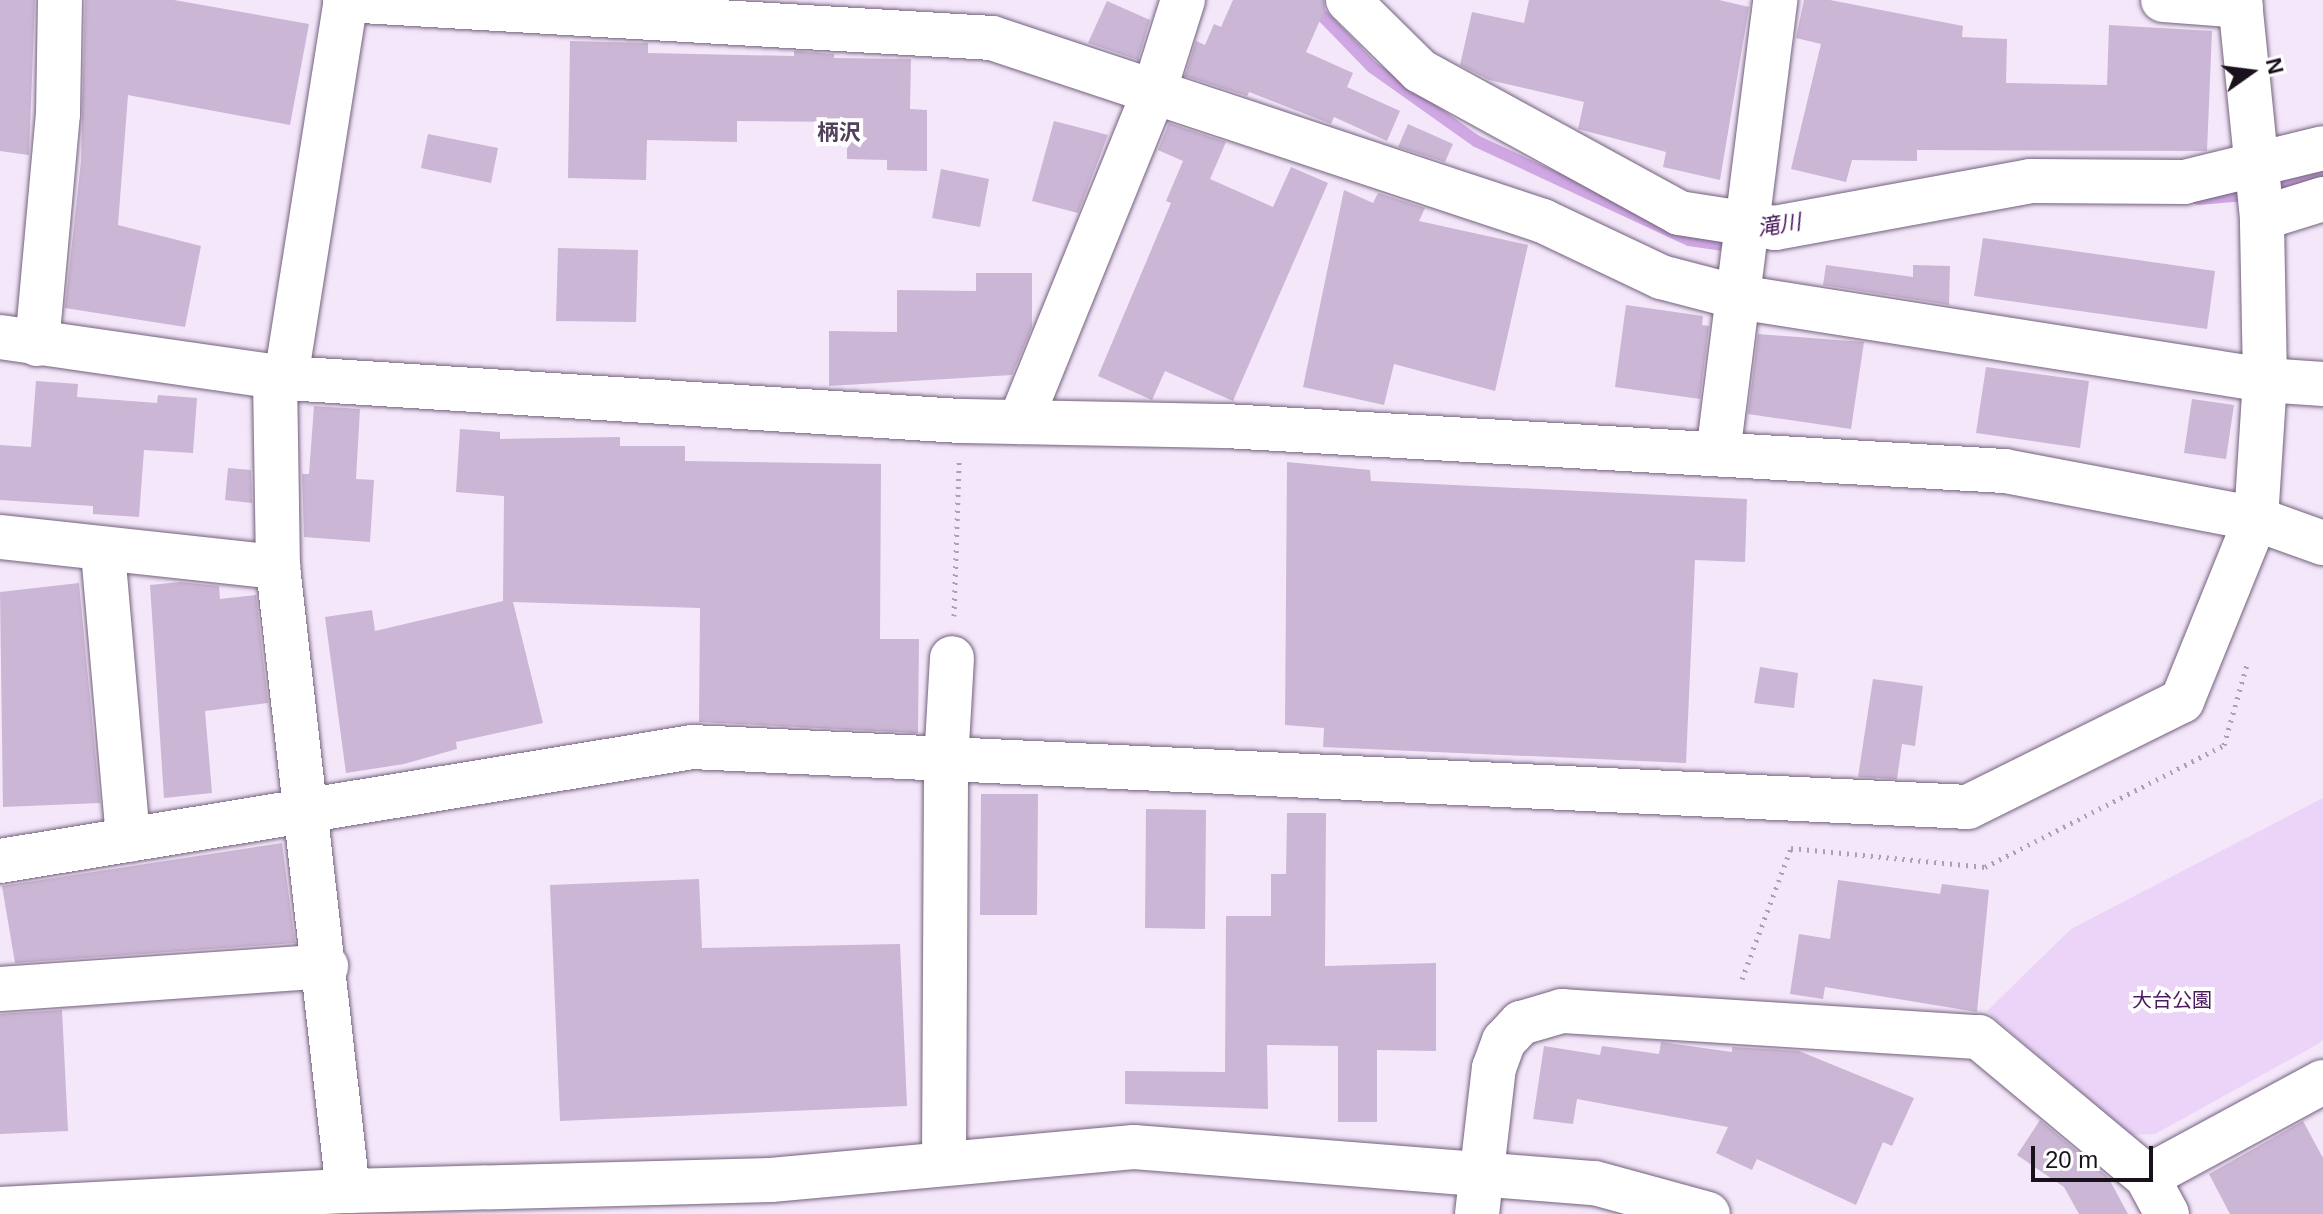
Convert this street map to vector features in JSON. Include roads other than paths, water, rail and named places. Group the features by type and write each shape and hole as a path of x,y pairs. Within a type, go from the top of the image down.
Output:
{"street":[{"path":"60,0 58,114 19,340 281,378 960,421 1226,426 2005,471 2256,519 2323,543"},
{"path":"348,1191 326,966 278,567 281,378 345,0 992,38 1153,95 1543,221 1661,277 1738,297 2265,380 2323,384"},
{"path":"1020,422 1153,95 1183,0"},
{"path":"1348,0 1420,71 1499,118 1679,213 1775,228 2030,181 2184,182 2323,148"},
{"path":"1718,454 1775,0"},
{"path":"0,861 692,747 946,762 1968,807 2182,701 2256,519 2265,380 2262,218 2241,3 2163,0"},
{"path":"2262,218 2323,199"},
{"path":"0,537 103,552 278,567"},
{"path":"103,552 128,840"},
{"path":"944,1161 946,762 952,658"},
{"path":"0,989 326,966"},
{"path":"1477,1214 1479,1171 1494,1068 1504,1041 1521,1023 1562,1011 1979,1037 2157,1196 2323,1082"},
{"path":"0,1209 223,1206 348,1191 526,1200 771,1180 944,1161 1134,1147 1479,1171 1595,1183 1708,1214"}],"waterway":[{"name":"滝川","path":"1307,0 1372,67 1476,141 1689,240 1737,247"},
{"name":"滝川","path":"2198,199 2236,196 2323,170"}],"district":[{"name":"柄沢","path":"839,133"}],"park label":[{"name":"大台公園","path":"2172,1000"}]}
